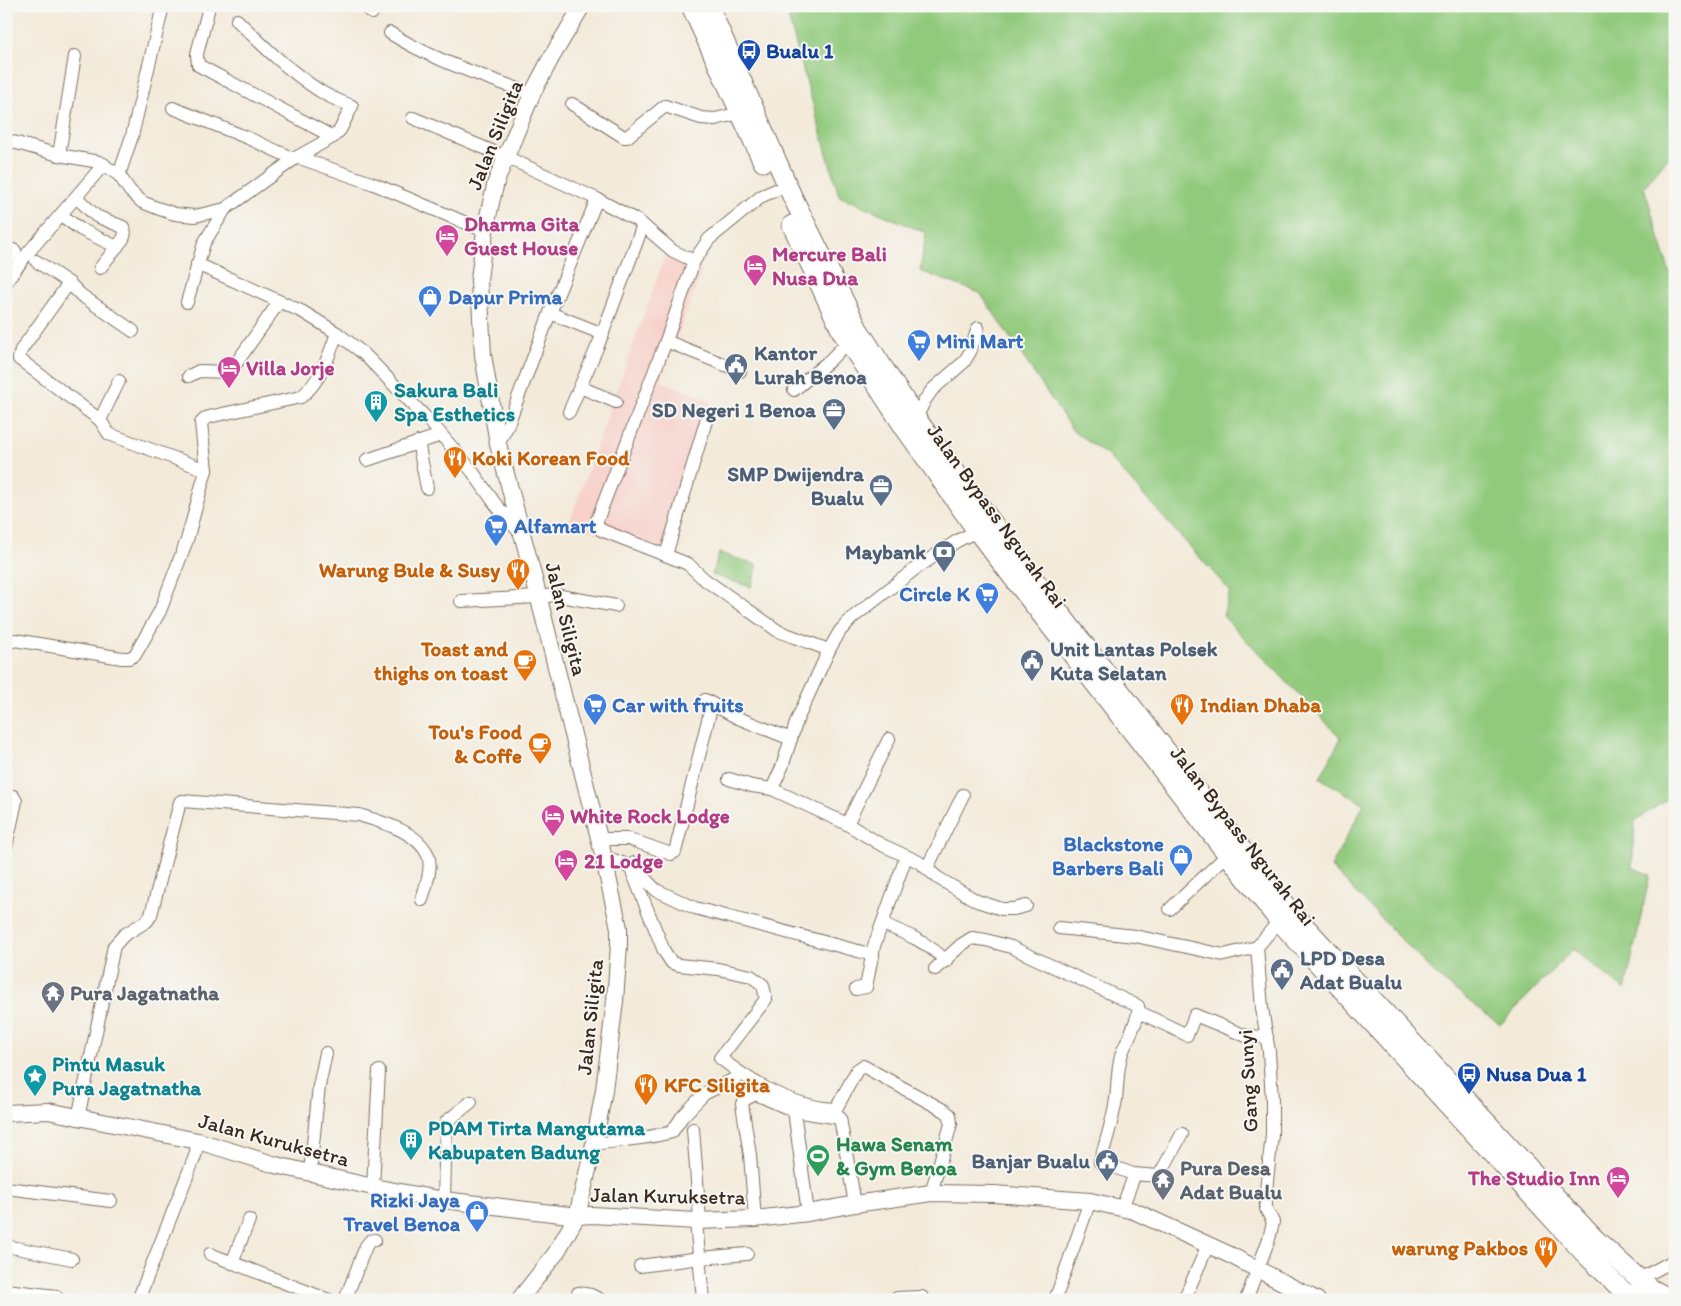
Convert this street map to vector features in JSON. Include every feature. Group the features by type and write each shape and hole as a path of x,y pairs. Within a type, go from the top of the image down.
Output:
{"highway":[{"name":"Jalan Bypass Ngurah Rai","path":"691,6 842,332 904,427 977,531 1279,921 1390,1030 1593,1237 1639,1280"},
{"name":"Jalan Bypass Ngurah Rai","path":"708,6 792,196 858,329 916,418 1034,580 1285,905 1390,1030 1584,1253 1626,1298"},
{"path":"1639,1280 1653,1290 1673,1300"}],"main road":[{"name":"Jalan Siligita","path":"519,1300 556,1253 577,1216 594,1144 609,1053 615,1001 619,928 602,848 498,444 487,387 479,280 485,231 496,182 532,94 568,26 582,6"},
{"name":"Jalan Kuruksetra","path":"6,1113 48,1111 198,1140 276,1165 373,1187 444,1200 577,1216 592,1215 698,1221 756,1219 931,1193 994,1194 1090,1201 1134,1211 1258,1269 1317,1300"},
{"name":"Jalan Bypass Ngurah Rai","path":"1626,1298 1639,1280"}],"street":[{"path":"119,175 132,136 163,6"},
{"path":"208,11 197,54 198,65 332,137"},
{"path":"187,302 204,243 225,209 295,158 332,137 340,130 352,106 322,92 293,72 265,48 238,20"},
{"path":"390,33 407,44 439,59 532,94"},
{"path":"59,155 75,56"},
{"path":"572,104 624,137 627,137 665,106 701,118 716,119 740,113"},
{"path":"173,108 295,158 374,184 485,231"},
{"path":"413,118 506,157 597,199 643,225 674,251 694,261"},
{"path":"6,140 59,155 104,164 119,175 130,191 142,202 175,214 195,216 225,209"},
{"path":"6,282 27,254 104,164"},
{"path":"776,190 762,196 708,239 694,261 666,341 596,523 601,530 688,564 704,579 778,631 829,650"},
{"path":"76,197 96,216 124,230 125,235 123,239 100,268"},
{"path":"498,444 507,427 550,313 597,199"},
{"path":"61,215 80,229 116,247"},
{"path":"569,412 603,334 643,225"},
{"path":"6,247 14,251 6,262"},
{"path":"36,261 133,331"},
{"path":"197,264 303,312 337,333 364,354 442,435 521,534"},
{"path":"69,283 52,311 21,350 18,359 100,420 106,430 114,436 206,470"},
{"path":"189,376 199,371 230,372 279,302"},
{"path":"550,313 603,334"},
{"path":"916,418 932,390 964,362 970,352 978,328"},
{"path":"11,642 122,658 129,658 135,655 160,611 187,540 206,470 201,423 206,418 213,416 301,397 312,388 328,358 337,333"},
{"path":"666,341 740,371"},
{"path":"794,390 829,361 848,342"},
{"path":"100,420 120,381"},
{"path":"580,387 616,402"},
{"path":"666,555 706,421"},
{"path":"367,460 442,435"},
{"path":"418,442 427,488"},
{"path":"772,789 782,766 797,720 829,650 840,631 852,618 890,588 947,548 977,531"},
{"path":"461,601 538,598 555,595 616,606"},
{"path":"602,848 629,839 671,854 675,852 708,702 738,718 791,739"},
{"path":"847,824 889,739"},
{"path":"729,779 752,786 772,789 847,824 880,844 919,862 938,878 977,901 1002,909 1026,906"},
{"path":"927,868 963,795"},
{"path":"6,796 13,796 16,801 6,847"},
{"path":"78,1118 114,946 124,935 147,921 151,915 180,802 359,816 386,822 411,836 428,856 429,873 422,900"},
{"path":"602,848 637,865 644,878 656,890 695,908 873,955"},
{"path":"602,848 631,869 664,951 672,962 679,965 718,969 750,976 763,985 766,999 720,1058 742,1075 767,1089 809,1106 836,1108 860,1067 866,1067 945,1111 950,1116 951,1124 931,1193"},
{"path":"1170,909 1227,855"},
{"path":"856,989 866,987 873,955 906,857"},
{"path":"1059,928 1135,936 1217,954 1232,954 1257,947 1279,921"},
{"path":"883,924 918,938 946,961"},
{"path":"935,970 961,945 972,938 1006,945 1138,1006 1139,1012 1120,1060 1116,1098 1100,1162 1132,1174 1160,1176 1182,1134"},
{"name":"Gang Sunyi","path":"1246,1300 1269,1239 1273,1222 1266,1209 1272,1134 1272,1100 1257,947"},
{"path":"1139,1012 1187,1035 1195,1015 1246,1036 1267,1037"},
{"path":"310,1173 319,1086 326,1053"},
{"path":"373,1187 379,1071"},
{"path":"594,1144 654,1137 672,1132 682,1117 704,1094 742,1075"},
{"path":"756,1219 750,1155 742,1104 749,1096 756,1094 794,1111 840,1118 855,1204"},
{"path":"444,1200 446,1122 471,1102"},
{"path":"794,1111 808,1212"},
{"path":"694,1129 703,1300"},
{"path":"138,1300 195,1156 198,1140"},
{"path":"1122,1208 1133,1179 1132,1174"},
{"path":"6,1188 111,1201"},
{"path":"1055,1300 1090,1201"},
{"path":"232,1263 249,1220"},
{"path":"345,1300 366,1246 370,1241 375,1240"},
{"path":"1186,1295 1208,1245"},
{"path":"6,1246 72,1259"},
{"path":"210,1254 329,1300"},
{"path":"640,1266 747,1254"},
{"path":"1639,1280 1675,1260"},
{"path":"6,1290 56,1296"},
{"path":"578,1293 591,1295 601,1300"},
{"path":"894,1300 897,1298 922,1297"}],"shaded area":[{"path":"666,253 703,269 660,381 711,401 661,557 569,523"}],"green space":[{"path":"785,6 1675,6 1675,153 1672,153 1644,187 1675,290 1675,768 1671,770 1669,798 1635,821 1632,867 1650,875 1625,990 1573,949 1500,1025 1437,976 1331,867 1364,804 1320,778 1341,738 1223,616 1230,591 1107,455 1073,431 980,293 920,271 926,233 839,196"},
{"path":"719,553 758,565 751,587 712,575"}],"place":[{"name":"Bualu 1","path":"749,72"},
{"name":"Dharma Gita Guest House","path":"447,257"},
{"name":"Mercure Bali Nusa Dua","path":"755,287"},
{"name":"Dapur Prima","path":"430,318"},
{"name":"Mini Mart","path":"919,362"},
{"name":"Kantor Lurah Benoa","path":"736,386"},
{"name":"Villa Jorje","path":"229,389"},
{"name":"Sakura Bali Spa Esthetics","path":"376,423"},
{"name":"SD Negeri 1 Benoa","path":"834,431"},
{"name":"Koki Korean Food","path":"455,479"},
{"name":"SMP Dwijendra Bualu","path":"881,507"},
{"name":"Alfamart","path":"496,547"},
{"name":"Maybank","path":"944,573"},
{"name":"Warung Bule & Susy","path":"518,591"},
{"name":"Circle K","path":"987,615"},
{"name":"Toast and thighs on toast","path":"525,682"},
{"name":"Unit Lantas Polsek Kuta Selatan","path":"1032,682"},
{"name":"Car with fruits","path":"595,726"},
{"name":"Indian Dhaba","path":"1182,726"},
{"name":"Tou's Food & Coffe","path":"540,765"},
{"name":"White Rock Lodge","path":"553,837"},
{"name":"Blackstone Barbers Bali","path":"1181,877"},
{"name":"21 Lodge","path":"566,882"},
{"name":"LPD Desa Adat Bualu","path":"1282,991"},
{"name":"Pura Jagatnatha","path":"53,1014"},
{"name":"Nusa Dua 1","path":"1469,1095"},
{"name":"Pintu Masuk Pura Jagatnatha","path":"35,1097"},
{"name":"KFC Siligita","path":"646,1106"},
{"name":"PDAM Tirta Mangutama Kabupaten Badung","path":"411,1161"},
{"name":"Hawa Senam & Gym Benoa","path":"818,1177"},
{"name":"Banjar Bualu","path":"1107,1182"},
{"name":"The Studio Inn","path":"1618,1199"},
{"name":"Pura Desa Adat Bualu","path":"1163,1201"},
{"name":"Rizki Jaya Travel Benoa","path":"477,1233"},
{"name":"warung Pakbos","path":"1546,1269"}]}
